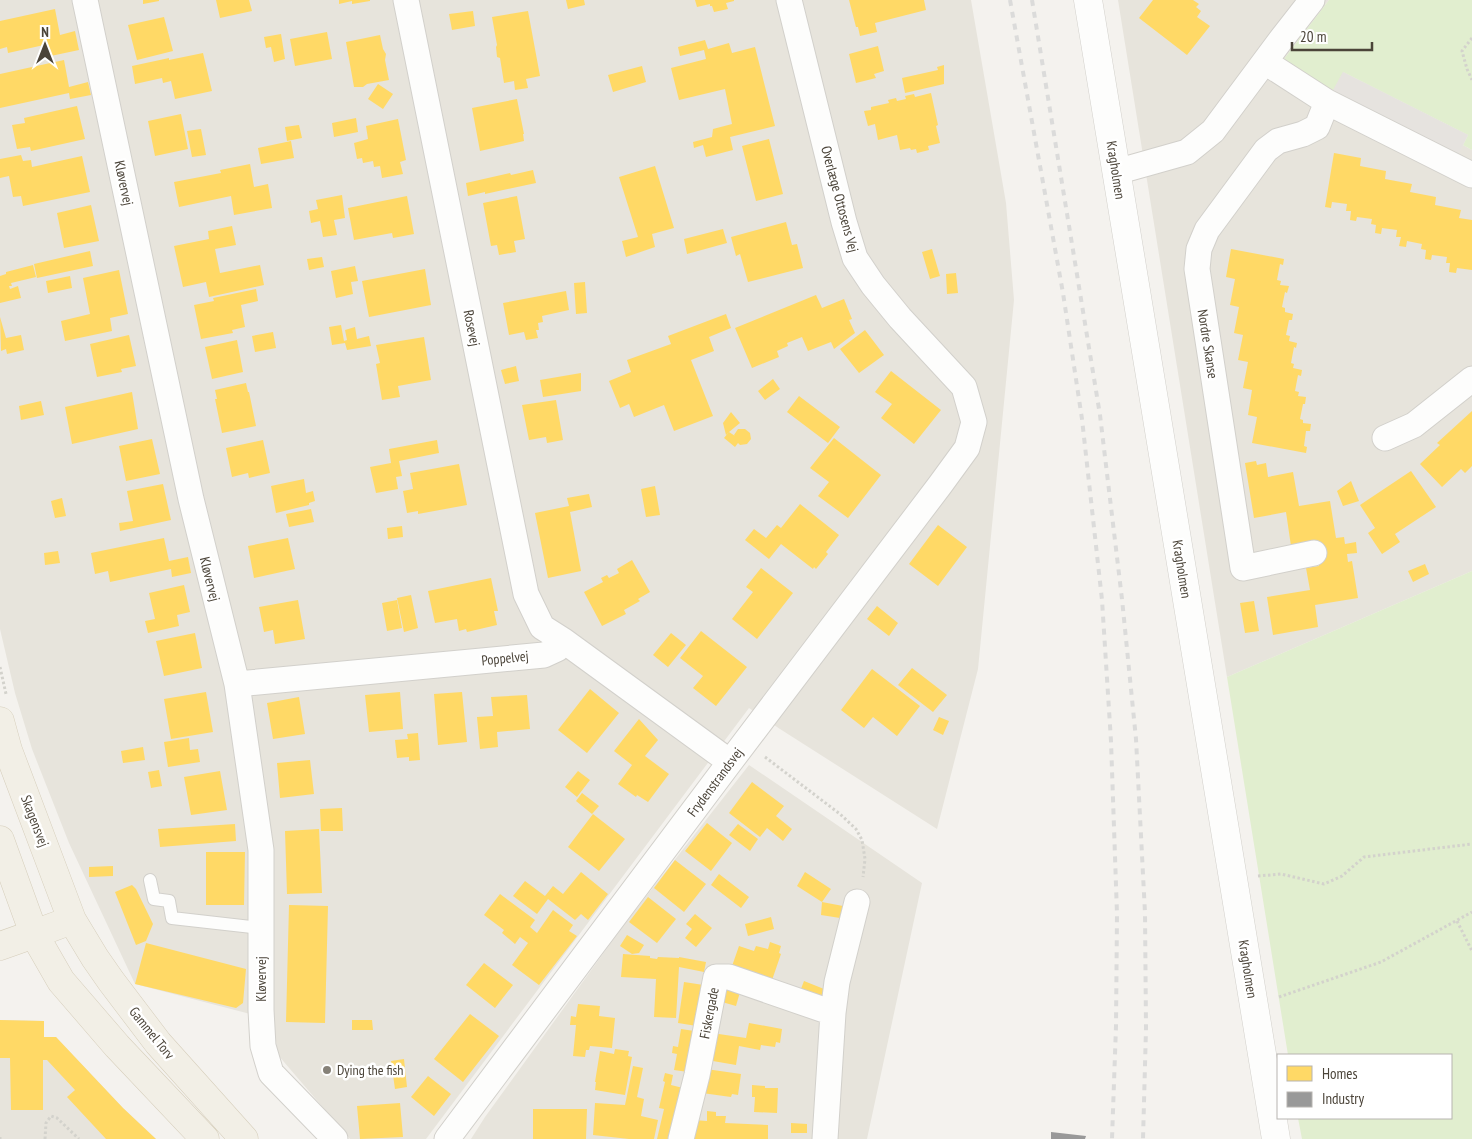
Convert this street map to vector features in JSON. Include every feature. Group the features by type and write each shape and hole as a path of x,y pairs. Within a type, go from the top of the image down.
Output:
{"main road":[{"name":"Skagensvej","path":"0,721 8,750 72,920"},
{"path":"0,840 34,934 61,981 116,1046 205,1139"},
{"path":"0,946 72,920"},
{"name":"Gammel Torv","path":"72,920 110,981 158,1043 244,1139"}],"street":[{"name":"Kløvervej","path":"84,0 191,499 236,684 261,850 261,1010 263,1046 271,1073 335,1139"},
{"name":"Rosevej","path":"406,0 526,594 542,627 564,641"},
{"name":"Overlæge Ottosens Vej","path":"789,0 844,222 855,258 873,285 900,318 964,387 974,422"},
{"name":"Kragholmen","path":"1088,0 1276,1139"},
{"path":"1116,172 1187,152 1213,131 1312,0"},
{"path":"1265,62 1327,102 1472,175"},
{"name":"Nordre Skanse","path":"1314,553 1243,568 1197,269 1199,249 1207,230 1266,150 1278,141 1303,134 1317,127 1327,102"},
{"path":"1385,438 1414,425 1472,379"},
{"name":"Frydenstrandsvej","path":"456,1137 730,762 940,485 966,448 974,422"},
{"name":"Poppelvej","path":"236,684 544,655 557,649 564,641"},
{"path":"564,641 730,762"},
{"path":"825,1139 833,1013 837,982 857,902"},
{"name":"Fiskergade","path":"681,1139 697,1075 716,978 729,977 833,1013"}],"lane":[{"path":"150,880 154,899 169,901 172,918 261,928"}],"path":[{"path":"1472,38 1462,51 1472,80"},
{"path":"0,667 6,695"},
{"path":"745,742 840,814 856,829 862,840 865,860 863,880 857,902"},
{"path":"1233,878 1281,874 1324,884 1342,876 1364,857 1472,844"},
{"path":"1275,998 1381,962 1472,912"},
{"path":"1457,921 1472,951"},
{"path":"45,1139 46,1123 51,1116 56,1118 79,1139"}],"shaded area":[{"path":"0,0 971,0 1006,203 1014,300 978,669 937,829 749,708 426,1139 350,1139 278,1055 273,1020 135,984 69,843 32,749 15,693 0,629"},
{"path":"1118,0 1329,0 1284,59 1343,72 1468,135 1463,145 1472,150 1472,571 1227,677"},
{"path":"1343,72 1468,135 1453,165 1327,102"},
{"path":"749,765 922,883 867,1139 471,1139 626,922"},
{"path":"0,1020 44,1021 44,1037 56,1037 123,1108 156,1139 0,1139"}],"green space":[{"path":"1329,0 1472,0 1472,150 1463,145 1468,135 1343,72 1333,90 1287,66 1284,59"},
{"path":"1472,571 1472,1139 1302,1139 1298,1119 1452,1119 1452,1054 1288,1054 1227,677"}],"building: Homes":[{"path":"143,0 159,0 159,1 143,4"},
{"path":"216,0 249,0 252,11 220,18"},
{"path":"339,0 370,1 352,4 352,1 339,4"},
{"path":"566,0 584,0 585,5 568,9"},
{"path":"695,0 734,1 726,3 728,9 714,12 710,4 697,7"},
{"path":"849,0 924,0 926,10 875,23 877,32 860,36"},
{"path":"1153,0 1193,0 1199,4 1196,7 1201,11 1197,17 1210,26 1187,55 1139,18"},
{"path":"55,9 60,35 75,31 79,50 46,57 44,45 8,53 7,47 0,49 0,21"},
{"path":"473,11 475,26 452,30 449,14"},
{"path":"528,11 540,76 526,79 528,88 515,90 514,81 504,83 500,58 497,57 492,17"},
{"path":"164,17 173,51 137,60 128,25"},
{"path":"327,32 332,59 295,66 290,39"},
{"path":"281,34 285,59 274,62 271,47 266,48 264,37"},
{"path":"380,35 386,54 385,60 389,80 367,84 363,87 354,87 346,42"},
{"path":"705,40 708,49 729,43 732,53 755,47 775,126 730,137 733,150 706,157 703,145 694,148 693,142 712,137 713,129 732,124 725,89 679,100 671,68 706,59 704,50 680,56 678,47"},
{"path":"878,46 884,71 874,74 876,78 856,83 849,54"},
{"path":"203,53 212,91 175,99 171,81 163,83 162,78 135,84 132,66"},
{"path":"64,60 69,87 88,82 91,95 70,99 69,93 0,108 0,74"},
{"path":"944,65 944,84 905,93 902,78 938,70 937,67"},
{"path":"642,66 646,82 613,92 608,75"},
{"path":"378,84 393,94 383,109 368,99"},
{"path":"931,93 940,143 928,146 929,150 917,153 916,149 900,150 897,135 878,140 875,124 868,126 864,111 871,110 871,107 889,103 888,100 896,98 897,101 906,99 905,96 914,94 915,97"},
{"path":"517,99 524,141 480,151 472,108"},
{"path":"77,106 85,139 31,151 30,147 17,149 12,125 25,123 24,118"},
{"path":"181,114 188,149 155,156 148,121"},
{"path":"356,118 358,132 334,137 332,123"},
{"path":"398,119 406,160 400,162 403,174 382,178 380,166 374,167 373,161 363,163 362,158 357,159 354,143 368,139 366,126"},
{"path":"299,125 302,138 287,141 285,127"},
{"path":"201,129 206,155 192,157 187,131"},
{"path":"769,139 783,194 756,201 742,146"},
{"path":"291,141 294,158 261,164 258,148"},
{"path":"1334,153 1361,158 1360,166 1386,171 1385,179 1412,184 1410,192 1436,197 1435,205 1461,210 1459,218 1472,220 1472,270 1457,268 1456,273 1449,272 1450,263 1446,263 1447,257 1432,255 1431,260 1425,259 1426,250 1421,249 1422,244 1407,241 1406,247 1399,246 1401,237 1396,237 1397,230 1382,228 1381,234 1375,233 1376,225 1371,224 1372,219 1357,217 1356,221 1350,220 1351,211 1346,211 1347,204 1332,202 1331,208 1325,207"},
{"path":"21,155 23,161 31,160 32,167 82,156 90,192 23,206 21,196 13,197 9,176 0,178 0,159"},
{"path":"250,164 254,187 268,184 272,208 234,215 231,196 179,207 174,182 221,173 220,170"},
{"path":"655,166 674,228 652,234 655,247 626,257 622,241 638,237 619,177"},
{"path":"533,170 536,183 468,196 466,183"},
{"path":"342,195 345,218 334,220 337,235 323,237 320,221 311,223 309,211 318,209 316,200"},
{"path":"407,196 414,234 393,238 392,233 354,240 348,208"},
{"path":"517,196 525,239 514,241 516,252 499,255 497,245 491,246 483,203"},
{"path":"91,205 99,241 64,248 57,213"},
{"path":"786,222 792,245 797,244 803,268 748,282 740,254 736,256 731,237"},
{"path":"232,226 236,245 215,249 220,273 260,265 264,285 209,297 206,282 183,287 174,246 209,239 208,231"},
{"path":"723,229 727,243 687,254 684,239"},
{"path":"932,249 940,276 930,279 922,252"},
{"path":"1231,249 1284,259 1283,265 1280,264 1277,280 1281,281 1280,285 1289,286 1287,293 1285,292 1282,307 1285,308 1285,312 1293,314 1292,320 1289,320 1286,335 1290,336 1289,341 1297,343 1296,348 1294,347 1291,363 1294,364 1293,368 1302,370 1301,376 1298,375 1295,391 1299,392 1298,396 1306,397 1300,419 1303,420 1303,423 1311,424 1310,431 1306,431 1304,446 1307,447 1306,453 1252,443 1257,417 1248,415 1252,390 1243,388 1248,362 1238,360 1243,335 1234,333 1239,307 1230,305 1235,279 1226,277"},
{"path":"90,251 93,266 37,278 34,264"},
{"path":"322,257 324,267 309,270 307,259"},
{"path":"33,265 36,277 11,283 12,286 9,286 10,289 18,286 21,298 0,303 0,276 6,274 6,272"},
{"path":"355,266 358,281 351,282 353,294 336,298 331,271"},
{"path":"425,269 431,305 369,317 362,281"},
{"path":"119,270 128,314 110,318 112,331 65,341 61,321 90,314 83,278"},
{"path":"956,273 958,293 947,294 946,274"},
{"path":"70,276 72,288 48,293 46,281"},
{"path":"585,282 587,313 576,314 574,283"},
{"path":"256,289 258,301 241,305 245,327 232,330 233,333 201,339 194,305 214,301 213,298"},
{"path":"566,291 569,310 542,316 543,322 538,323 539,330 536,330 538,338 526,340 524,332 509,335 503,303"},
{"path":"816,295 822,308 844,299 852,319 849,320 855,333 834,349 831,342 808,351 802,337 787,343 788,346 777,351 779,357 752,368 735,328"},
{"path":"726,314 731,328 709,337 714,351 691,360 713,416 674,431 664,405 634,417 629,404 620,408 609,381 631,372 627,360 671,344 668,336"},
{"path":"0,317 6,338 21,335 24,350 7,354 6,349 1,351"},
{"path":"341,325 344,341 347,340 345,330 355,327 357,339 369,336 371,346 347,350 345,343 332,345 329,327"},
{"path":"865,330 884,355 859,373 840,349"},
{"path":"273,332 276,348 255,352 252,336"},
{"path":"129,335 136,366 121,369 122,372 97,377 90,344"},
{"path":"424,337 431,380 398,386 400,397 382,400 376,364 380,363 376,345"},
{"path":"237,340 243,372 212,379 205,347"},
{"path":"516,366 519,381 505,384 501,370"},
{"path":"891,371 941,410 914,444 881,418 892,404 875,392"},
{"path":"581,373 581,391 543,397 540,380"},
{"path":"773,379 780,389 765,400 758,391"},
{"path":"246,383 256,426 222,433 215,390"},
{"path":"132,392 138,429 72,444 65,407"},
{"path":"799,396 840,427 828,443 787,412"},
{"path":"556,400 563,440 547,443 546,437 529,440 522,405"},
{"path":"41,401 44,415 21,420 19,406"},
{"path":"1472,411 1472,466 1465,473 1461,469 1442,487 1420,464 1440,445 1437,443"},
{"path":"731,412 740,423 726,435 723,423"},
{"path":"738,429 745,429 750,433 751,439 747,444 740,445 738,443 735,447 724,438 729,432 735,436"},
{"path":"834,438 881,475 848,518 818,496 829,482 810,468"},
{"path":"152,439 160,474 126,481 119,446"},
{"path":"263,440 270,473 249,478 248,473 232,477 226,448"},
{"path":"437,440 439,453 399,461 402,476 396,477 398,489 376,493 370,467 391,463 389,449"},
{"path":"1256,461 1257,465 1266,463 1268,477 1293,472 1299,506 1330,501 1336,538 1344,537 1345,544 1356,542 1357,553 1347,554 1348,562 1352,561 1358,598 1315,605 1318,627 1273,635 1267,597 1310,590 1306,568 1319,566 1315,542 1291,546 1286,512 1254,518 1245,463"},
{"path":"459,464 467,505 418,514 418,511 407,513 403,491 413,489 410,473"},
{"path":"1411,471 1436,507 1395,534 1400,542 1382,554 1368,533 1375,528 1360,505"},
{"path":"304,479 306,493 313,491 315,501 309,503 309,505 276,513 271,486"},
{"path":"1351,481 1359,501 1343,506 1337,491"},
{"path":"163,484 171,520 120,531 119,523 133,521 127,491"},
{"path":"655,486 660,515 646,517 641,489"},
{"path":"589,494 592,507 570,512 581,571 548,578 535,513 569,506 567,498"},
{"path":"62,498 66,516 55,518 51,501"},
{"path":"800,504 839,535 826,552 828,554 816,569 814,567 813,569 781,544 769,559 745,540 754,529 766,538 777,525 781,528"},
{"path":"311,509 314,522 289,527 286,514"},
{"path":"938,525 967,547 938,586 909,564"},
{"path":"402,526 403,537 388,539 387,528"},
{"path":"164,538 169,561 188,557 191,573 172,577 171,569 110,582 108,571 95,574 91,553"},
{"path":"288,538 295,569 254,578 248,546"},
{"path":"58,551 60,563 45,565 44,553"},
{"path":"632,560 650,592 638,599 640,601 624,610 626,614 602,626 584,592 603,582 601,578 607,575 609,578 619,573 617,569"},
{"path":"1425,564 1429,574 1413,582 1408,571"},
{"path":"761,568 793,593 757,639 732,619 753,592 746,587"},
{"path":"491,578 498,611 494,611 497,625 467,632 466,629 459,631 457,619 435,623 428,591"},
{"path":"184,585 190,612 177,615 179,626 148,633 145,621 155,619 149,593"},
{"path":"411,595 418,628 404,632 397,598"},
{"path":"298,600 305,639 275,644 273,630 264,632 259,607"},
{"path":"397,600 402,628 387,631 382,603"},
{"path":"1254,601 1259,631 1245,633 1240,603"},
{"path":"877,606 898,623 889,636 867,619"},
{"path":"701,631 747,667 716,706 693,688 703,676 680,658"},
{"path":"195,633 202,668 164,676 156,641"},
{"path":"671,633 686,645 668,667 653,655"},
{"path":"912,668 947,695 933,712 898,685"},
{"path":"872,669 920,706 897,736 873,717 864,728 841,710"},
{"path":"590,689 619,713 587,753 558,730"},
{"path":"206,692 213,732 171,739 164,699"},
{"path":"400,692 403,729 369,732 365,695"},
{"path":"462,692 467,742 438,745 434,694"},
{"path":"527,695 530,729 497,732 498,747 480,749 477,717 493,716 491,697"},
{"path":"299,697 305,734 273,739 267,703"},
{"path":"939,717 949,721 943,735 933,730"},
{"path":"639,719 658,740 645,756 669,774 648,802 637,795 636,797 618,784 632,765 614,751"},
{"path":"418,733 420,760 409,761 409,757 397,758 395,740 408,739 407,734"},
{"path":"189,738 190,750 198,749 200,762 168,767 164,742"},
{"path":"143,747 145,760 123,763 121,751"},
{"path":"310,760 314,794 280,798 277,763"},
{"path":"159,770 162,786 151,788 148,772"},
{"path":"220,771 227,810 191,815 184,777"},
{"path":"578,771 590,780 577,797 565,787"},
{"path":"752,782 784,806 776,816 792,829 783,841 767,828 760,837 729,813"},
{"path":"582,793 599,806 592,814 576,801"},
{"path":"342,808 343,831 321,831 320,809"},
{"path":"593,814 625,839 599,871 568,847"},
{"path":"707,823 732,843 711,871 685,851"},
{"path":"235,824 236,841 160,847 158,829"},
{"path":"738,824 758,839 750,851 729,835"},
{"path":"319,829 322,893 287,894 285,831"},
{"path":"206,852 245,852 244,905 206,905"},
{"path":"675,860 706,884 684,912 654,888"},
{"path":"113,866 113,876 89,877 89,867"},
{"path":"581,872 608,894 588,920 581,914 575,920 548,899 537,914 513,896 525,881 545,896 553,886 563,894"},
{"path":"805,872 831,889 822,902 797,886"},
{"path":"719,874 749,897 741,908 711,885"},
{"path":"132,885 136,889 153,924 146,941 136,945 115,892"},
{"path":"500,894 535,920 530,927 537,933 553,910 573,925 569,931 577,936 539,985 512,965 528,943 520,937 515,944 502,933 504,930 484,915"},
{"path":"648,897 676,919 657,943 629,922"},
{"path":"822,902 843,906 840,918 821,915"},
{"path":"289,905 328,906 325,1023 286,1022"},
{"path":"695,914 712,928 696,947 685,938 692,929 686,924"},
{"path":"771,917 774,929 748,936 745,924"},
{"path":"627,935 644,945 639,953 632,954 620,946"},
{"path":"770,942 781,946 779,953 781,954 771,983 731,969 739,946 754,951 756,946 768,949"},
{"path":"146,943 246,969 243,1003 236,1008 135,984"},
{"path":"623,954 650,956 650,958 657,959 658,957 679,957 706,962 704,972 679,967 676,1018 654,1017 656,979 621,977"},
{"path":"484,963 513,985 495,1008 466,985"},
{"path":"804,981 829,991 824,1003 799,994"},
{"path":"684,982 710,986 703,1027 678,1023"},
{"path":"726,988 740,992 736,1006 722,1002"},
{"path":"578,1004 600,1006 599,1016 615,1018 612,1048 590,1046 589,1050 586,1050 585,1057 573,1056 576,1025 570,1025 571,1016 576,1017"},
{"path":"470,1014 499,1036 463,1082 434,1059"},
{"path":"0,1020 44,1021 44,1037 56,1037 123,1108 156,1139 106,1139 67,1097 75,1090 47,1060 43,1060 43,1110 11,1110 10,1058 0,1058"},
{"path":"352,1020 372,1020 373,1030 352,1030"},
{"path":"749,1023 782,1029 780,1043 776,1042 775,1047 761,1045 760,1050 739,1046 736,1065 707,1060 712,1033 746,1038"},
{"path":"681,1029 701,1032 695,1073 674,1070 677,1054 672,1053 673,1046 678,1047"},
{"path":"615,1049 629,1051 628,1056 632,1057 625,1095 595,1090 600,1051 614,1054"},
{"path":"404,1059 407,1087 395,1089 391,1061"},
{"path":"633,1066 643,1068 637,1097 644,1099 641,1116 658,1120 654,1139 629,1139 593,1135 595,1103 625,1105"},
{"path":"706,1069 741,1074 738,1095 732,1094 731,1097 702,1093"},
{"path":"665,1073 673,1075 671,1085 687,1089 676,1139 657,1139 664,1109 659,1108 665,1082 663,1081"},
{"path":"428,1076 451,1094 434,1116 411,1097"},
{"path":"752,1085 778,1088 777,1113 754,1112 755,1097 752,1097"},
{"path":"400,1103 403,1137 360,1139 357,1106"},
{"path":"533,1109 587,1109 586,1139 533,1139"},
{"path":"707,1111 716,1112 716,1116 726,1116 725,1123 768,1125 768,1139 693,1139 694,1120 707,1121"},
{"path":"791,1123 807,1124 807,1133 791,1133"}],"building: Industry":[{"path":"1051,1132 1086,1136 1085,1139 1051,1139"}],"railway":[{"path":"1010,0 1063,293 1082,419 1102,600 1111,741 1117,914 1112,1139"},
{"path":"1032,0 1100,415 1122,599 1136,739 1145,913 1146,1028 1143,1139"}],"place":[{"name":"Dying the fish","path":"327,1070"}]}
